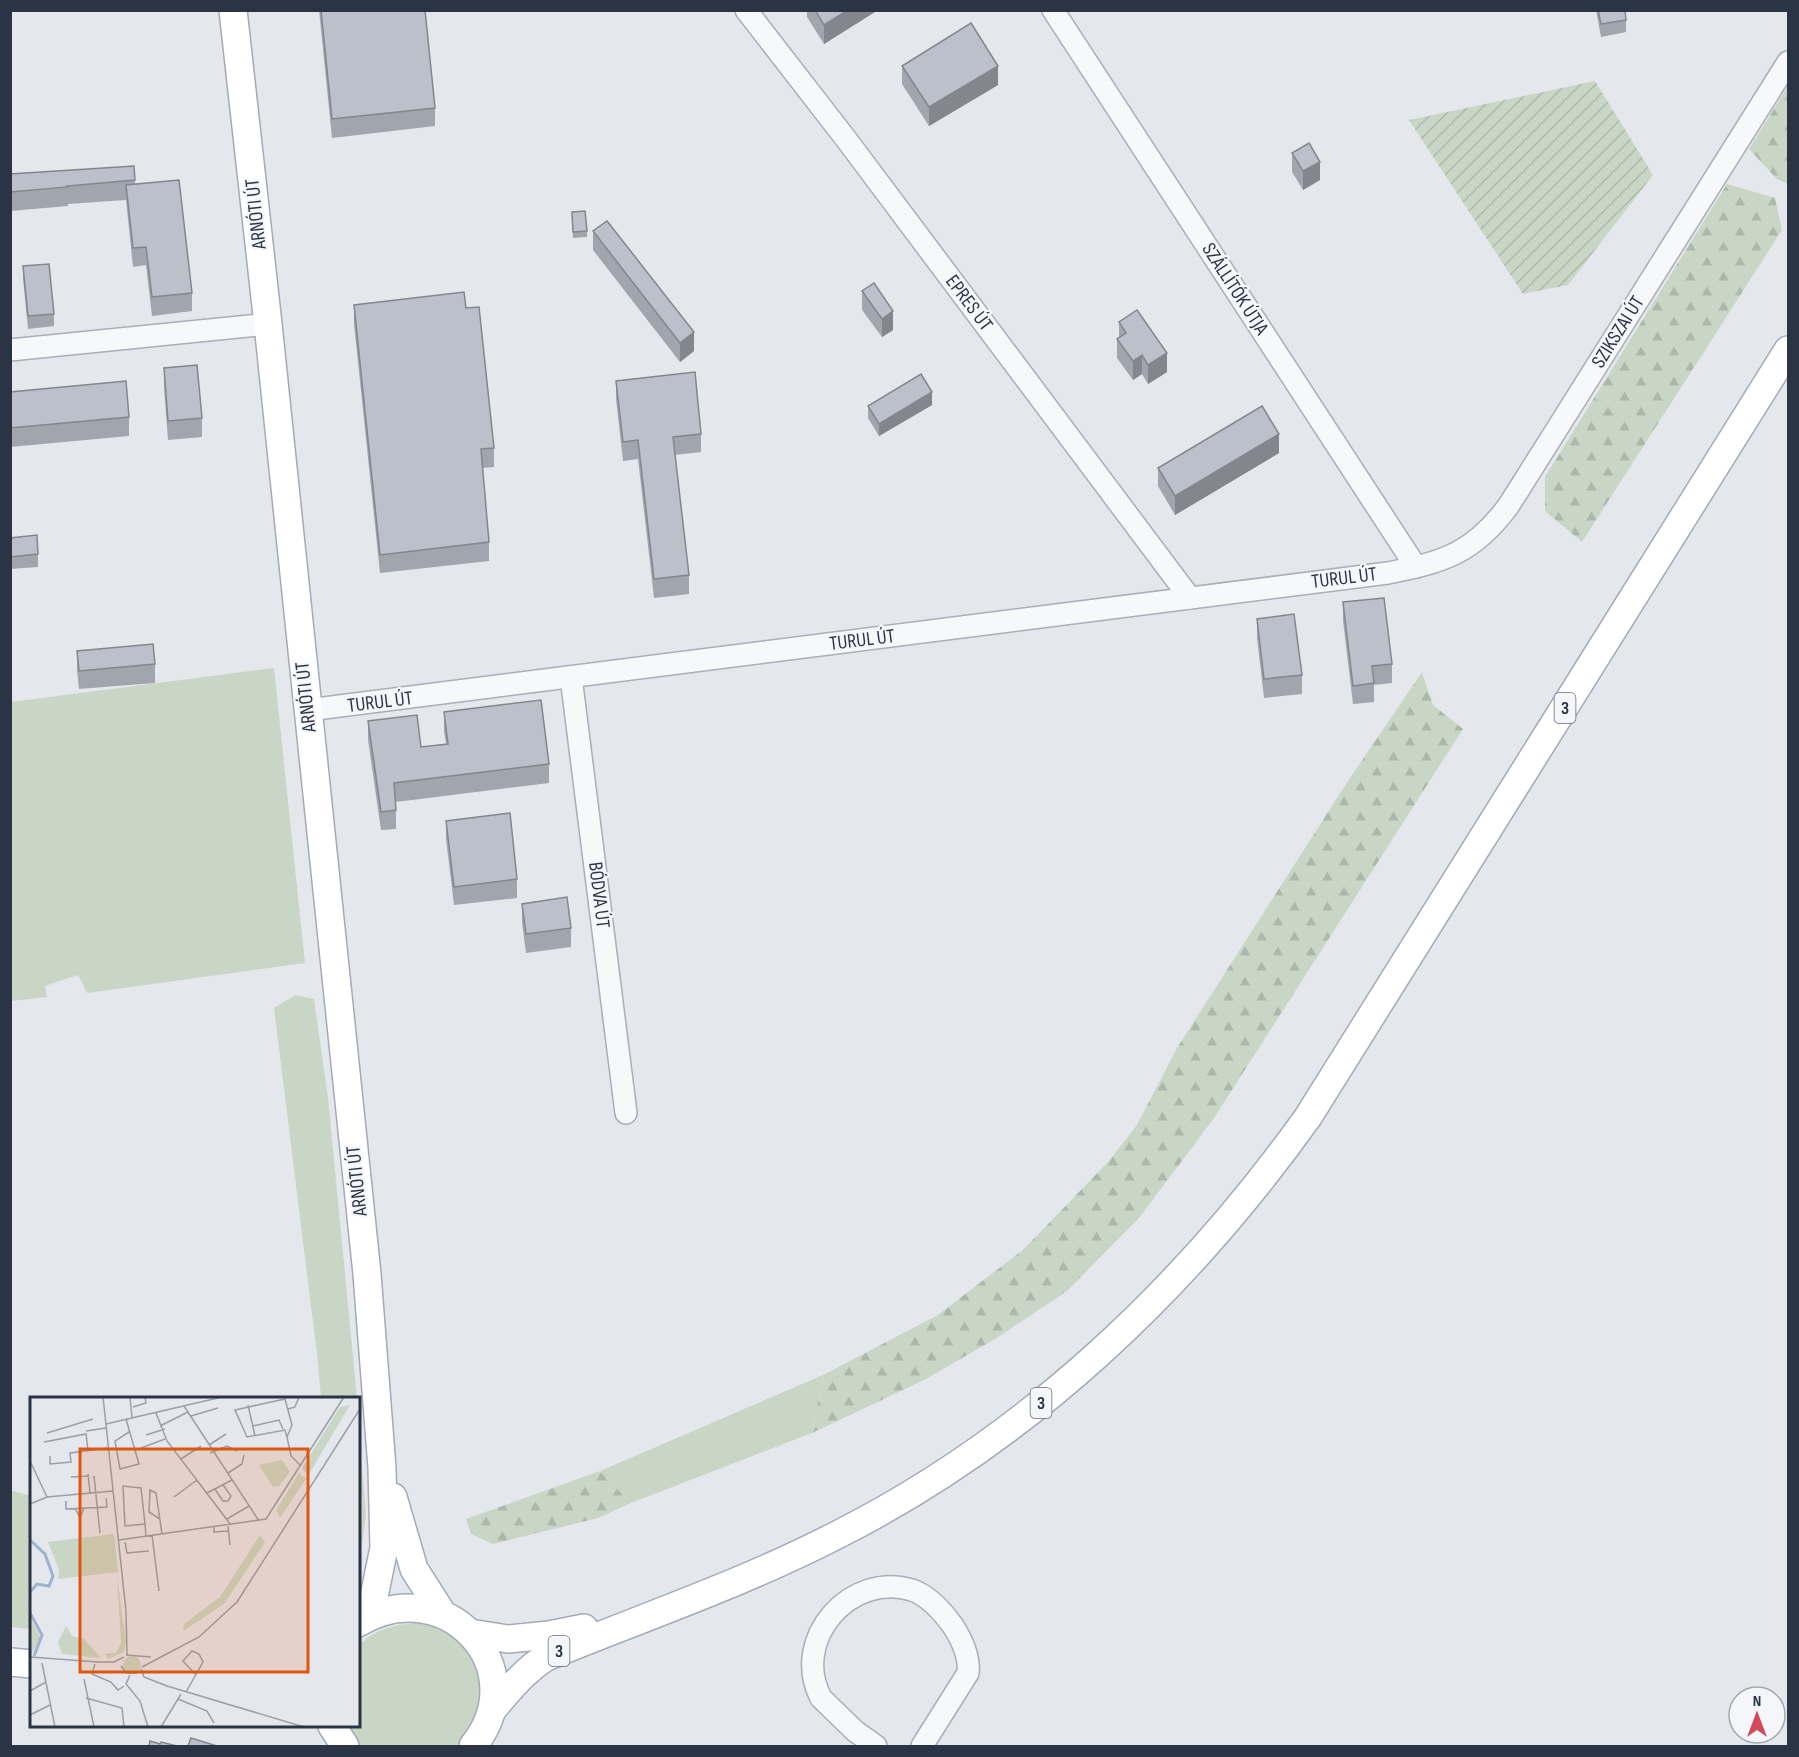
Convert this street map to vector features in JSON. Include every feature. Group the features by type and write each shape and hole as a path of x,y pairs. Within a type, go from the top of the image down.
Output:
{"main road":[{"name":"ARNÓTI ÚT","path":"233,10 367,1274 375,1384"},
{"name":"3","path":"483,1733 515,1683 532,1666 546,1657 787,1560 869,1518 943,1475 991,1442 1054,1393 1155,1301 1192,1262 1242,1205 1279,1157 1342,1066 1788,350"},
{"path":"375,1384 394,1507 414,1569 442,1614"},
{"path":"364,1620 384,1548 382,1468 375,1384"},
{"name":"3","path":"364,1620 387,1610 406,1607 424,1608 442,1614 470,1633 479,1643 491,1669 494,1690 483,1733"},
{"name":"3","path":"470,1633 508,1639 549,1635 644,1617"},
{"path":"10,1662 30,1664"},
{"path":"10,1679 30,1682"}],"street":[{"name":"EPRES ÚT","path":"746,10 846,139 1190,598"},
{"name":"SZÁLLÍTÓK ÚTJA","path":"1053,10 1416,567"},
{"name":"SZIKSZAI ÚT","path":"1416,567 1438,561 1465,549 1488,531 1509,505 1788,62"},
{"path":"10,350 268,324"},
{"name":"TURUL ÚT","path":"308,710 1388,573 1416,567"},
{"name":"BÓDVA ÚT","path":"571,677 626,1113"},
{"path":"876,1746 855,1731 821,1698 814,1671 815,1645 826,1620 848,1601 869,1591 898,1588 914,1591 943,1612 966,1649 969,1665 968,1673 922,1746"}],"green space":[{"path":"1595,81 1653,175 1568,285 1523,294 1409,120"},
{"path":"1788,86 1788,184 1777,179 1749,149"},
{"path":"1727,184 1775,198 1782,230 1582,542 1545,511 1545,477"},
{"path":"274,668 305,963 87,993 78,975 45,986 47,997 11,1001 11,702"},
{"path":"1422,672 1433,705 1463,729 1214,1118 1139,1218 1067,1291 995,1339 924,1380 812,1433 823,1375 938,1315 1024,1249 1108,1162 1137,1125 1177,1048 1346,784"},
{"path":"295,995 314,999 328,1098 357,1397 321,1397 274,1008"},
{"path":"823,1375 812,1433 631,1503 600,1471"},
{"path":"360,1444 366,1515 360,1560"},
{"path":"600,1471 631,1503 598,1518 493,1544 471,1534 466,1519"},
{"path":"10,1490 30,1496 30,1629 11,1627"},
{"path":"414,1623 433,1627 448,1634 459,1643 475,1666 480,1679 482,1706 477,1723 460,1746 360,1746 349,1735 345,1727 360,1727 360,1644 384,1629"}],"building":[{"path":"321,10 425,10 435,108 332,119"},
{"path":"815,10 848,10 824,25"},
{"path":"1598,10 1625,10 1626,20 1601,24"},
{"path":"971,23 998,66 929,107 902,66"},
{"path":"1309,143 1320,162 1303,171 1292,153"},
{"path":"134,166 135,180 10,192 10,174"},
{"path":"179,180 192,293 152,297 146,247 133,248 126,185"},
{"path":"585,211 587,231 573,232 572,212"},
{"path":"607,221 694,332 680,343 593,231"},
{"path":"49,264 54,314 28,316 23,266"},
{"path":"874,283 893,311 882,319 862,291"},
{"path":"464,292 466,308 479,307 494,448 481,449 489,542 380,555 354,305"},
{"path":"1137,310 1167,353 1148,365 1142,355 1133,361 1117,339 1126,333 1119,322"},
{"path":"197,365 202,418 168,421 164,368"},
{"path":"695,372 701,434 673,437 689,575 654,579 638,440 623,442 616,381"},
{"path":"921,374 932,392 879,424 868,406"},
{"path":"126,381 129,417 10,428 10,392"},
{"path":"1262,406 1279,434 1175,496 1158,468"},
{"path":"37,535 38,554 10,557 10,538"},
{"path":"1384,598 1392,664 1372,666 1374,683 1353,686 1343,602"},
{"path":"1294,614 1302,675 1264,679 1257,619"},
{"path":"153,644 155,664 79,671 77,651"},
{"path":"541,700 549,764 394,783 396,810 381,812 368,721 417,715 421,747 448,744 444,712"},
{"path":"510,813 517,879 454,887 446,821"},
{"path":"567,897 571,928 526,934 522,904"},
{"path":"191,1738 217,1746 188,1746"},
{"path":"150,1741 160,1744 161,1742 177,1746 149,1746"}]}
